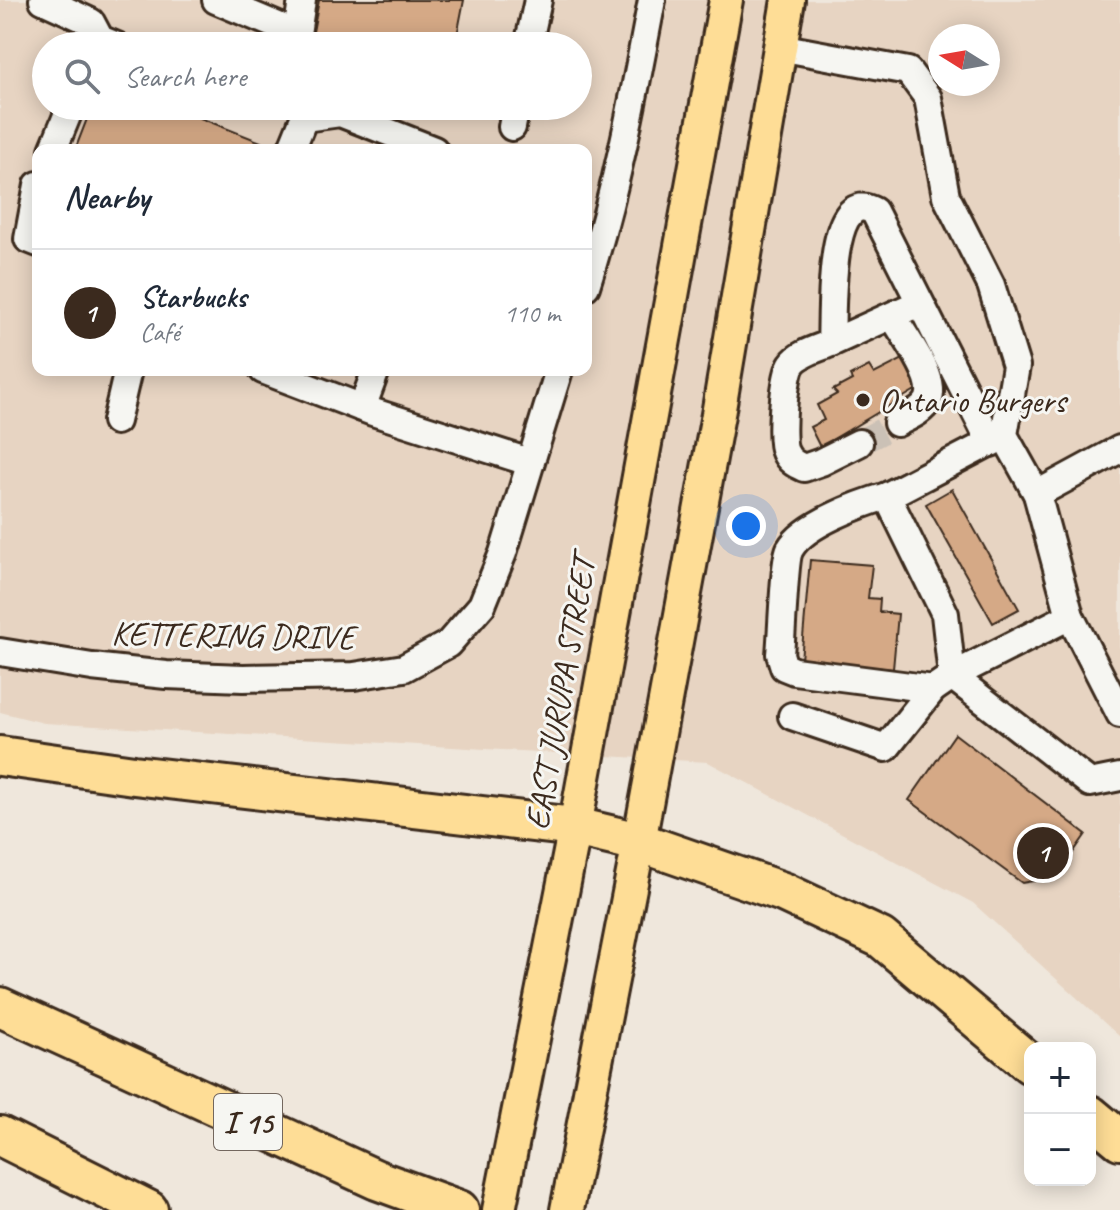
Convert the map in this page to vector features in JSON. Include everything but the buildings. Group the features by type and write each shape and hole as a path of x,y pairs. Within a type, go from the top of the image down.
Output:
{"highway":[{"path":"0,756 150,777 575,827 639,842 783,892 881,938 1024,1059"},
{"name":"I 15","path":"0,1007 377,1180 459,1210"},
{"path":"1096,1120 1120,1140"},
{"path":"0,1136 148,1210"}],"main road":[{"name":"EAST JURUPA STREET","path":"499,1210 575,827 726,0"},
{"path":"567,1210 719,409 788,0"}],"street":[{"path":"43,0 91,22 97,32"},
{"path":"216,0 292,32"},
{"path":"297,32 302,0"},
{"path":"531,32 538,0"},
{"path":"592,243 595,222 635,90 652,0"},
{"path":"779,47 908,71 928,98 946,196 991,285 1016,366 998,439 887,496 865,503 807,531 789,550 780,654 784,667 794,671 943,683 1090,783 1120,777"},
{"path":"55,144 65,120"},
{"path":"293,144 303,120"},
{"path":"358,120 419,144"},
{"path":"831,343 837,237 846,215 856,208 867,208 874,211 919,301 998,439 1037,494 1070,616 1120,714"},
{"path":"32,217 28,239 32,241"},
{"path":"859,443 804,468 791,462 781,443 787,378 792,364 800,356 893,316 919,301"},
{"path":"893,316 928,375 932,390 927,404 897,423"},
{"path":"116,421 127,376"},
{"path":"279,376 362,408 529,462"},
{"path":"362,408 374,376"},
{"name":"KETTERING DRIVE","path":"0,652 166,675 243,678 354,676 404,668 448,644 482,605 503,553 557,376"},
{"path":"1037,494 1120,449"},
{"path":"887,496 945,614 943,683"},
{"path":"792,716 886,748 943,683 1070,616"}],"shaded area":[{"path":"0,0 1120,0 1120,1037 973,903 708,762 44,723 0,712"}],"tunnel":[{"path":"859,443 897,423"}],"place":[{"name":"Ontario Burgers","path":"863,400"},
{"name":"Starbucks","path":"1043,853"}]}
